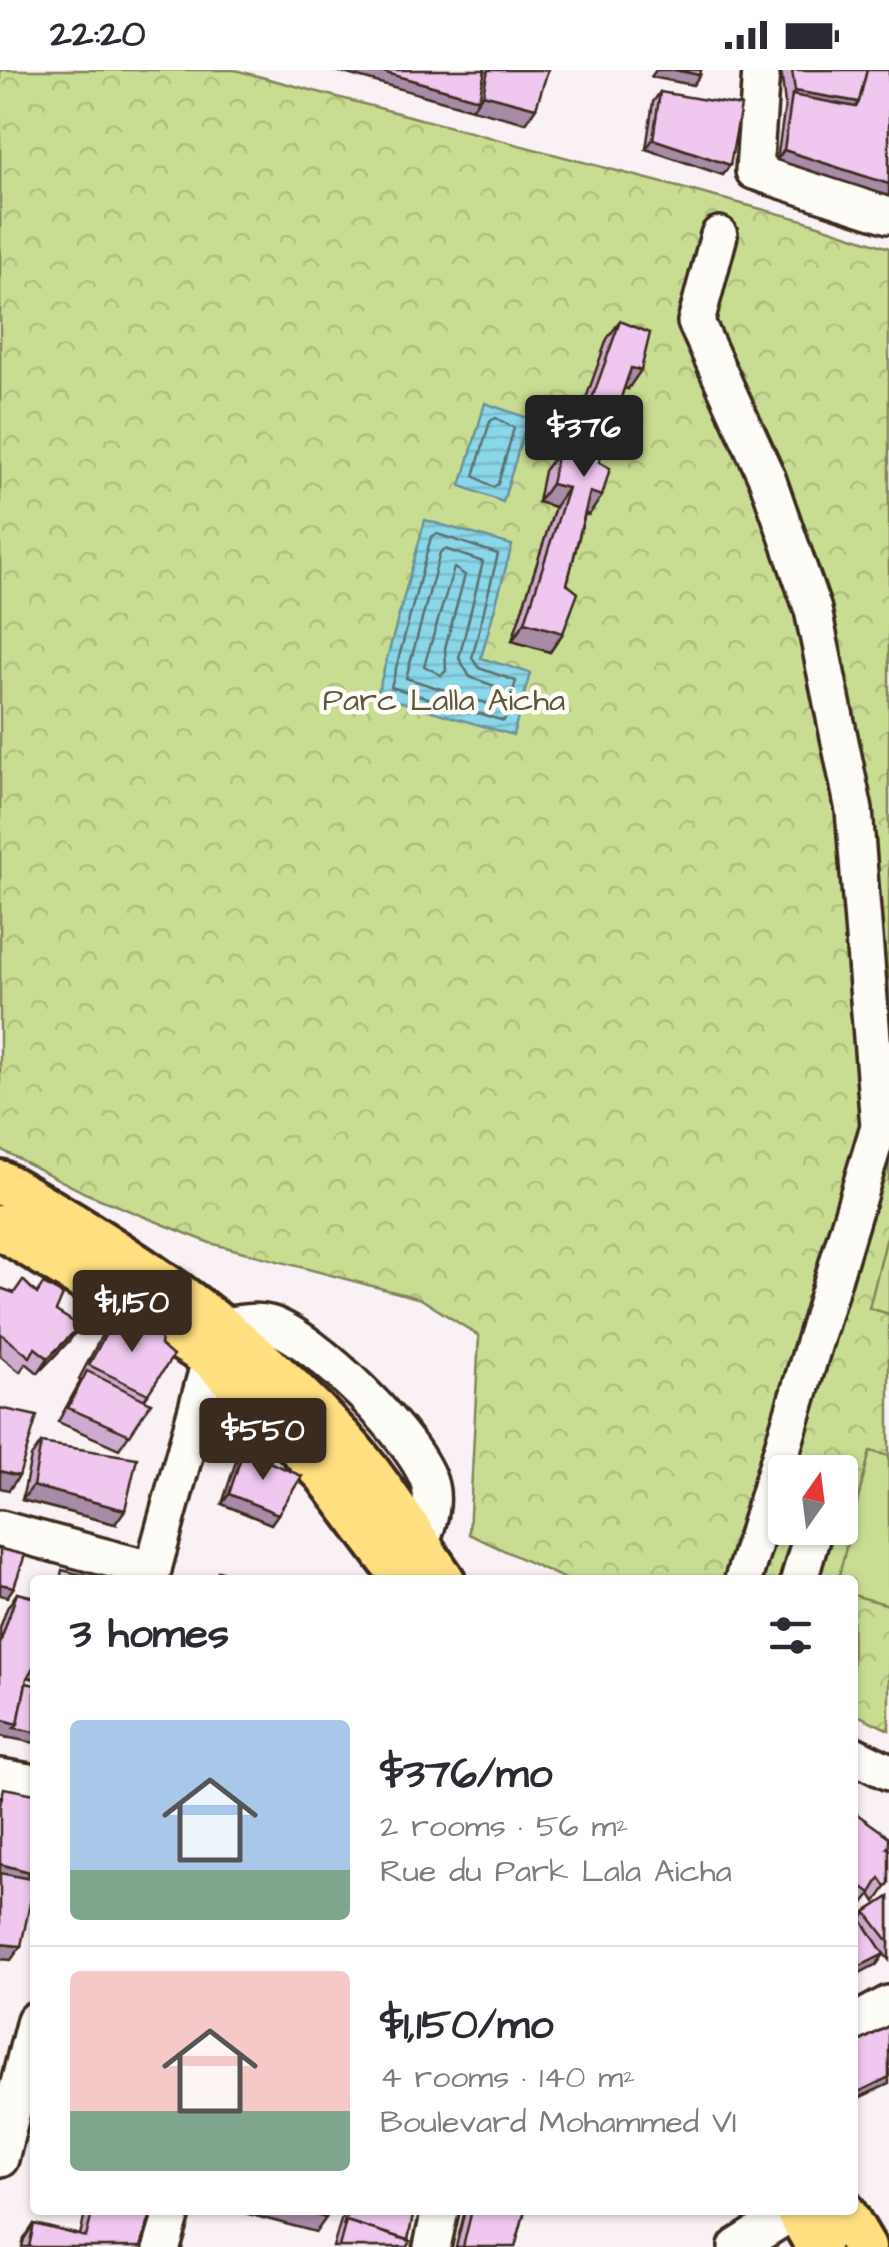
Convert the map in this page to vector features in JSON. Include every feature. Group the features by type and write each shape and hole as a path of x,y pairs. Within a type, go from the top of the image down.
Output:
{"main road":[{"path":"0,1182 147,1270 217,1342 343,1440 423,1569"},
{"path":"0,1227 109,1290 217,1342"},
{"path":"799,2215 818,2247"},
{"path":"845,2215 864,2247"}],"street":[{"path":"761,70 754,171 889,214"},
{"path":"719,235 696,322 767,478 813,610 854,810 880,1126 745,1575"},
{"path":"0,1529 152,1575 217,1342"},
{"path":"800,1575 809,1545"},
{"path":"858,1757 889,1772"},
{"path":"0,1777 30,1782"},
{"path":"858,2021 889,2004"},
{"path":"0,2159 30,2040"},
{"path":"162,2247 172,2215"},
{"path":"432,2247 439,2215"},
{"path":"737,2247 788,2215"}],"green space":[{"name":"Parc Lalla Aicha","path":"0,70 235,70 803,220 889,248 889,1730 858,1715 858,1575 556,1575 469,1534 479,1336 421,1299 210,1243 85,1193 0,1149"},
{"path":"889,1229 889,1314 869,1308"},
{"path":"870,1451 889,1456 889,1605 858,1596 858,1575 839,1575 847,1545 858,1545 858,1499"}],"water":[{"path":"485,403 528,418 503,502 461,486"},
{"path":"425,520 512,545 481,658 530,673 513,735 377,695"}],"building":[{"path":"376,70 485,70 479,99"},
{"path":"488,70 548,70 536,108 483,94"},
{"path":"675,70 701,70 700,75"},
{"path":"792,70 867,70 859,102 795,91"},
{"path":"867,70 889,70 889,184 784,150 792,95 856,107"},
{"path":"660,92 741,106 730,165 653,139"},
{"path":"620,321 650,333 641,370 631,368 599,462 610,468 602,496 590,492 567,584 578,593 563,633 525,622 568,488 551,484 558,452 571,457"},
{"path":"23,1280 37,1294 43,1284 63,1295 56,1311 80,1326 48,1358 35,1348 30,1357 0,1333 0,1288 14,1293"},
{"path":"115,1317 138,1334 144,1323 162,1330 160,1345 173,1356 148,1394 89,1365"},
{"path":"87,1371 151,1403 130,1435 68,1408"},
{"path":"0,1408 37,1416 19,1476 0,1471"},
{"path":"41,1443 137,1458 125,1510 33,1486"},
{"path":"243,1451 302,1476 278,1514 229,1494"},
{"path":"0,1549 25,1555 14,1587 0,1584"},
{"path":"17,1593 30,1597 30,1673 18,1724 0,1719 0,1643"},
{"path":"26,1683 30,1684 30,1731 14,1728"},
{"path":"4,1788 30,1793 30,1872 0,1864 0,1805"},
{"path":"858,1815 889,1837 889,1883 886,1887 880,1878 871,1893 858,1883"},
{"path":"0,1873 30,1879 30,1904 21,1946 0,1944"},
{"path":"889,1897 889,1942 866,1912"},
{"path":"858,1914 884,1954 858,1967"},
{"path":"889,2026 889,2077 858,2092 858,2043"},
{"path":"92,2215 151,2215 141,2247 29,2247 34,2224 86,2237"},
{"path":"346,2215 413,2215 408,2240 346,2221 343,2226"},
{"path":"471,2215 524,2215 515,2247 463,2247"},
{"path":"346,2221 410,2241 408,2247 339,2247"}]}
